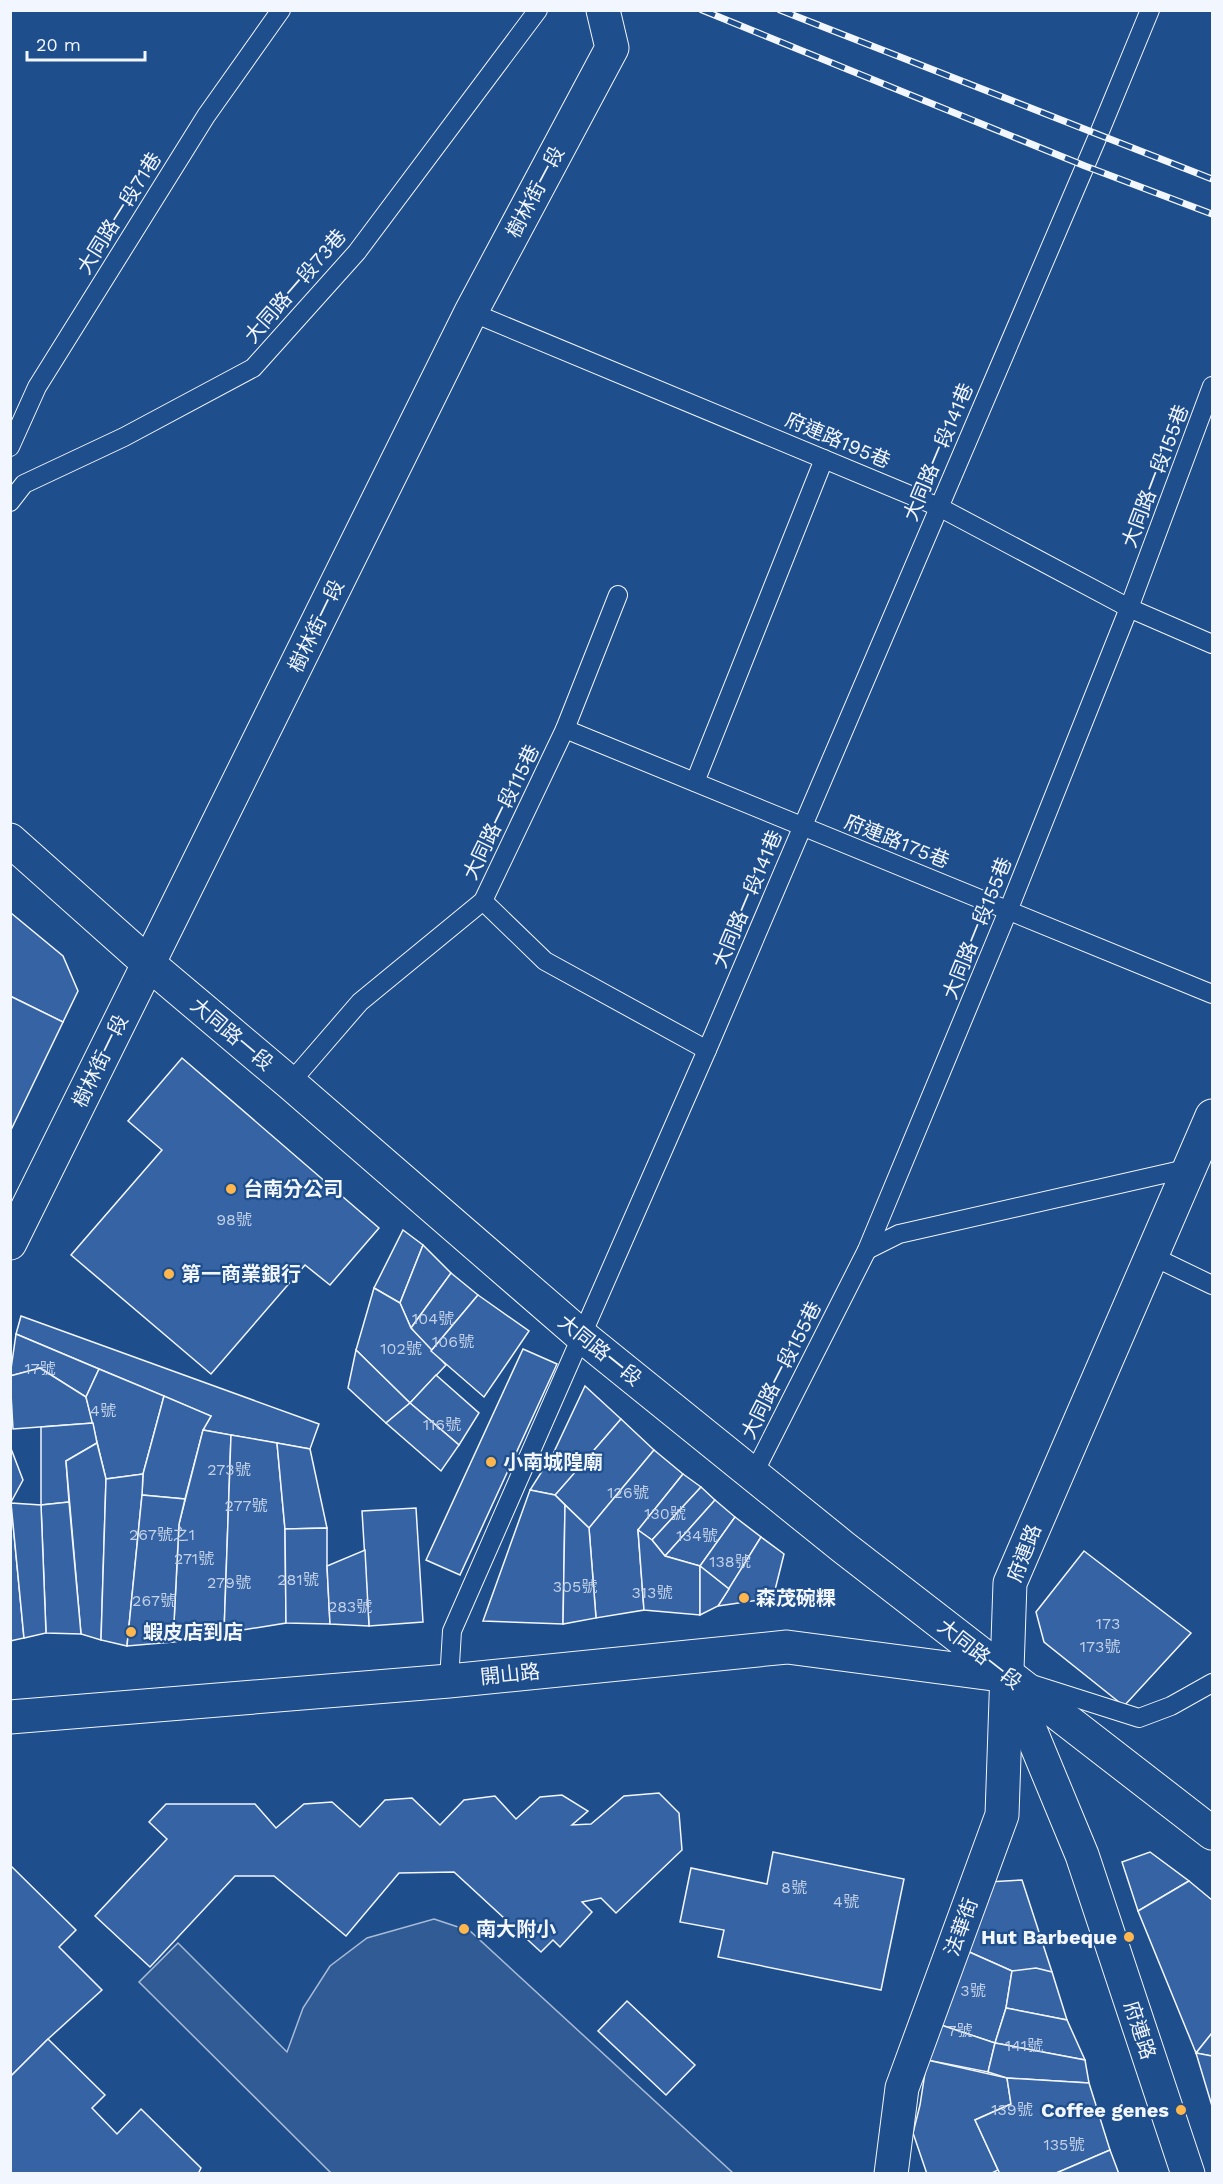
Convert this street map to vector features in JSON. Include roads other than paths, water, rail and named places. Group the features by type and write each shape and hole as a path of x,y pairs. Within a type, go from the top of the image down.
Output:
{"street":[{"name":"樹林街一段","path":"10,1243 471,312 612,48 603,10"},
{"name":"大同路一段","path":"10,840 148,964 290,1083 582,1337 1008,1676 1212,1833"},
{"name":"府連路","path":"1188,2174 1083,1855 1008,1676 1010,1583 1212,1116"},
{"name":"開山路","path":"10,1717 449,1681 787,1647 1008,1676"},
{"name":"法華街","path":"891,2174 902,2088 1002,1815 1008,1676"}],"lane":[{"name":"大同路一段71巷","path":"10,447 37,387 206,116 281,10"},
{"name":"大同路一段73巷","path":"10,502 24,484 124,437 253,368 357,252 538,10"},
{"name":"大同路一段141巷","path":"449,1681 452,1631 707,1050 1150,10"},
{"name":"府連路195巷","path":"471,312 939,507 1129,608 1212,644"},
{"name":"大同路一段155巷","path":"754,1473 867,1250 1008,911 1129,608 1212,386"},
{"path":"695,782 824,459"},
{"name":"大同路一段115巷","path":"290,1083 360,1002 483,901 565,729 618,595"},
{"name":"府連路175巷","path":"565,729 1212,994"},
{"path":"483,901 545,961 707,1050"},
{"path":"867,1250 899,1234 1190,1168"},
{"path":"1152,1256 1212,1285"},
{"path":"1008,1676 1139,1718 1171,1706 1212,1683"}],"railway":[{"path":"702,10 1085,166 1212,214"},
{"path":"780,10 1212,179"}],"place":[{"name":"台南分公司","path":"231,1189"},
{"name":"第一商業銀行","path":"169,1274"},
{"name":"小南城隍廟","path":"491,1462"},
{"name":"森茂碗粿","path":"744,1598"},
{"name":"蝦皮店到店","path":"131,1632"},
{"name":"南大附小","path":"464,1929"},
{"name":"Hut Barbeque","path":"1129,1937"},
{"name":"Coffee genes","path":"1181,2110"}]}
